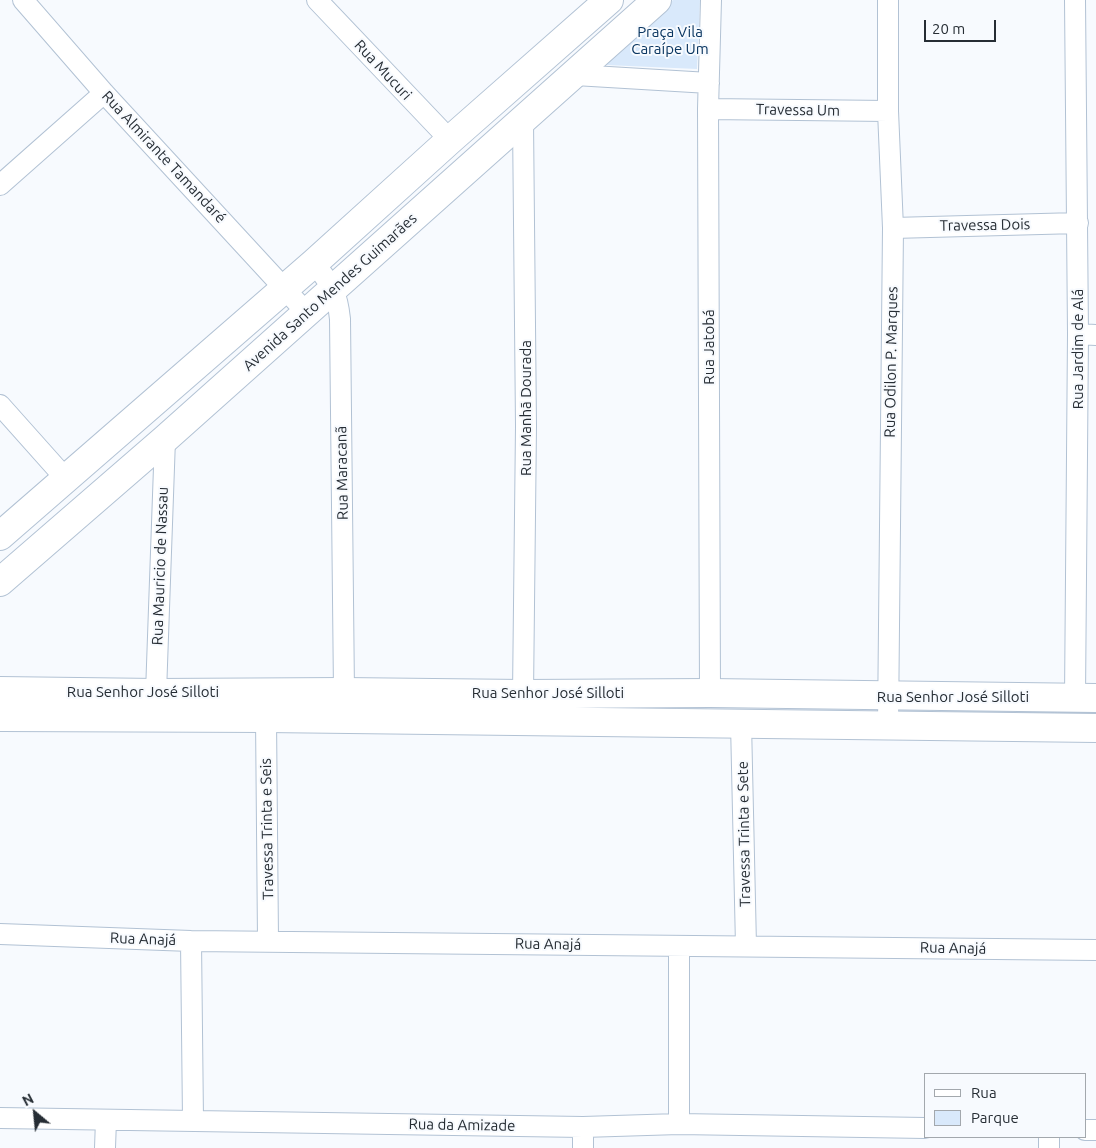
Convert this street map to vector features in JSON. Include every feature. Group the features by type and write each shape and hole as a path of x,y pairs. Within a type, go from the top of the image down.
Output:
{"street":[{"name":"Rua Almirante Tamandaré","path":"23,0 104,93 306,312"},
{"name":"Rua Mucuri","path":"317,0 450,140"},
{"path":"0,536 284,287 314,263 609,0"},
{"name":"Avenida Santo Mendes Guimarães","path":"0,582 165,440 657,0"},
{"name":"Rua Jatobá","path":"710,693 708,109 711,0"},
{"name":"Rua Odilon P. Marques","path":"888,0 888,110 893,228 888,725"},
{"name":"Rua Jardim de Alá","path":"1075,0 1078,223 1087,334 1086,698"},
{"path":"575,74 710,83"},
{"path":"0,185 104,93"},
{"name":"Travessa Um","path":"708,109 888,110"},
{"name":"Rua Manhã Dourada","path":"523,121 526,426 523,694"},
{"name":"Travessa Dois","path":"893,228 1078,223"},
{"name":"Rua Maracanã","path":"314,263 333,288 338,302 340,319 344,692"},
{"path":"0,405 66,478"},
{"name":"Rua Mauricio de Nassau","path":"156,693 165,440"},
{"name":"Rua Senhor José Silloti","path":"0,691 156,693 710,693 888,697 1086,698"},
{"name":"Rua Senhor José Silloti","path":"0,717 266,718 1096,728"},
{"name":"Travessa Trinta e Seis","path":"266,718 268,940"},
{"name":"Travessa Trinta e Sete","path":"741,723 746,946"},
{"name":"Rua Anajá","path":"0,934 191,941 268,940 1096,950"},
{"path":"191,941 192,1120"},
{"path":"679,946 679,1124"},
{"name":"Rua da Amizade","path":"0,1118 583,1126 679,1124 924,1128"},
{"path":"105,1148 106,1120"},
{"path":"583,1126 583,1148"}],"green space":[{"name":"Praça Vila Caraípe Um","path":"673,0 700,0 697,69 606,65"}]}
